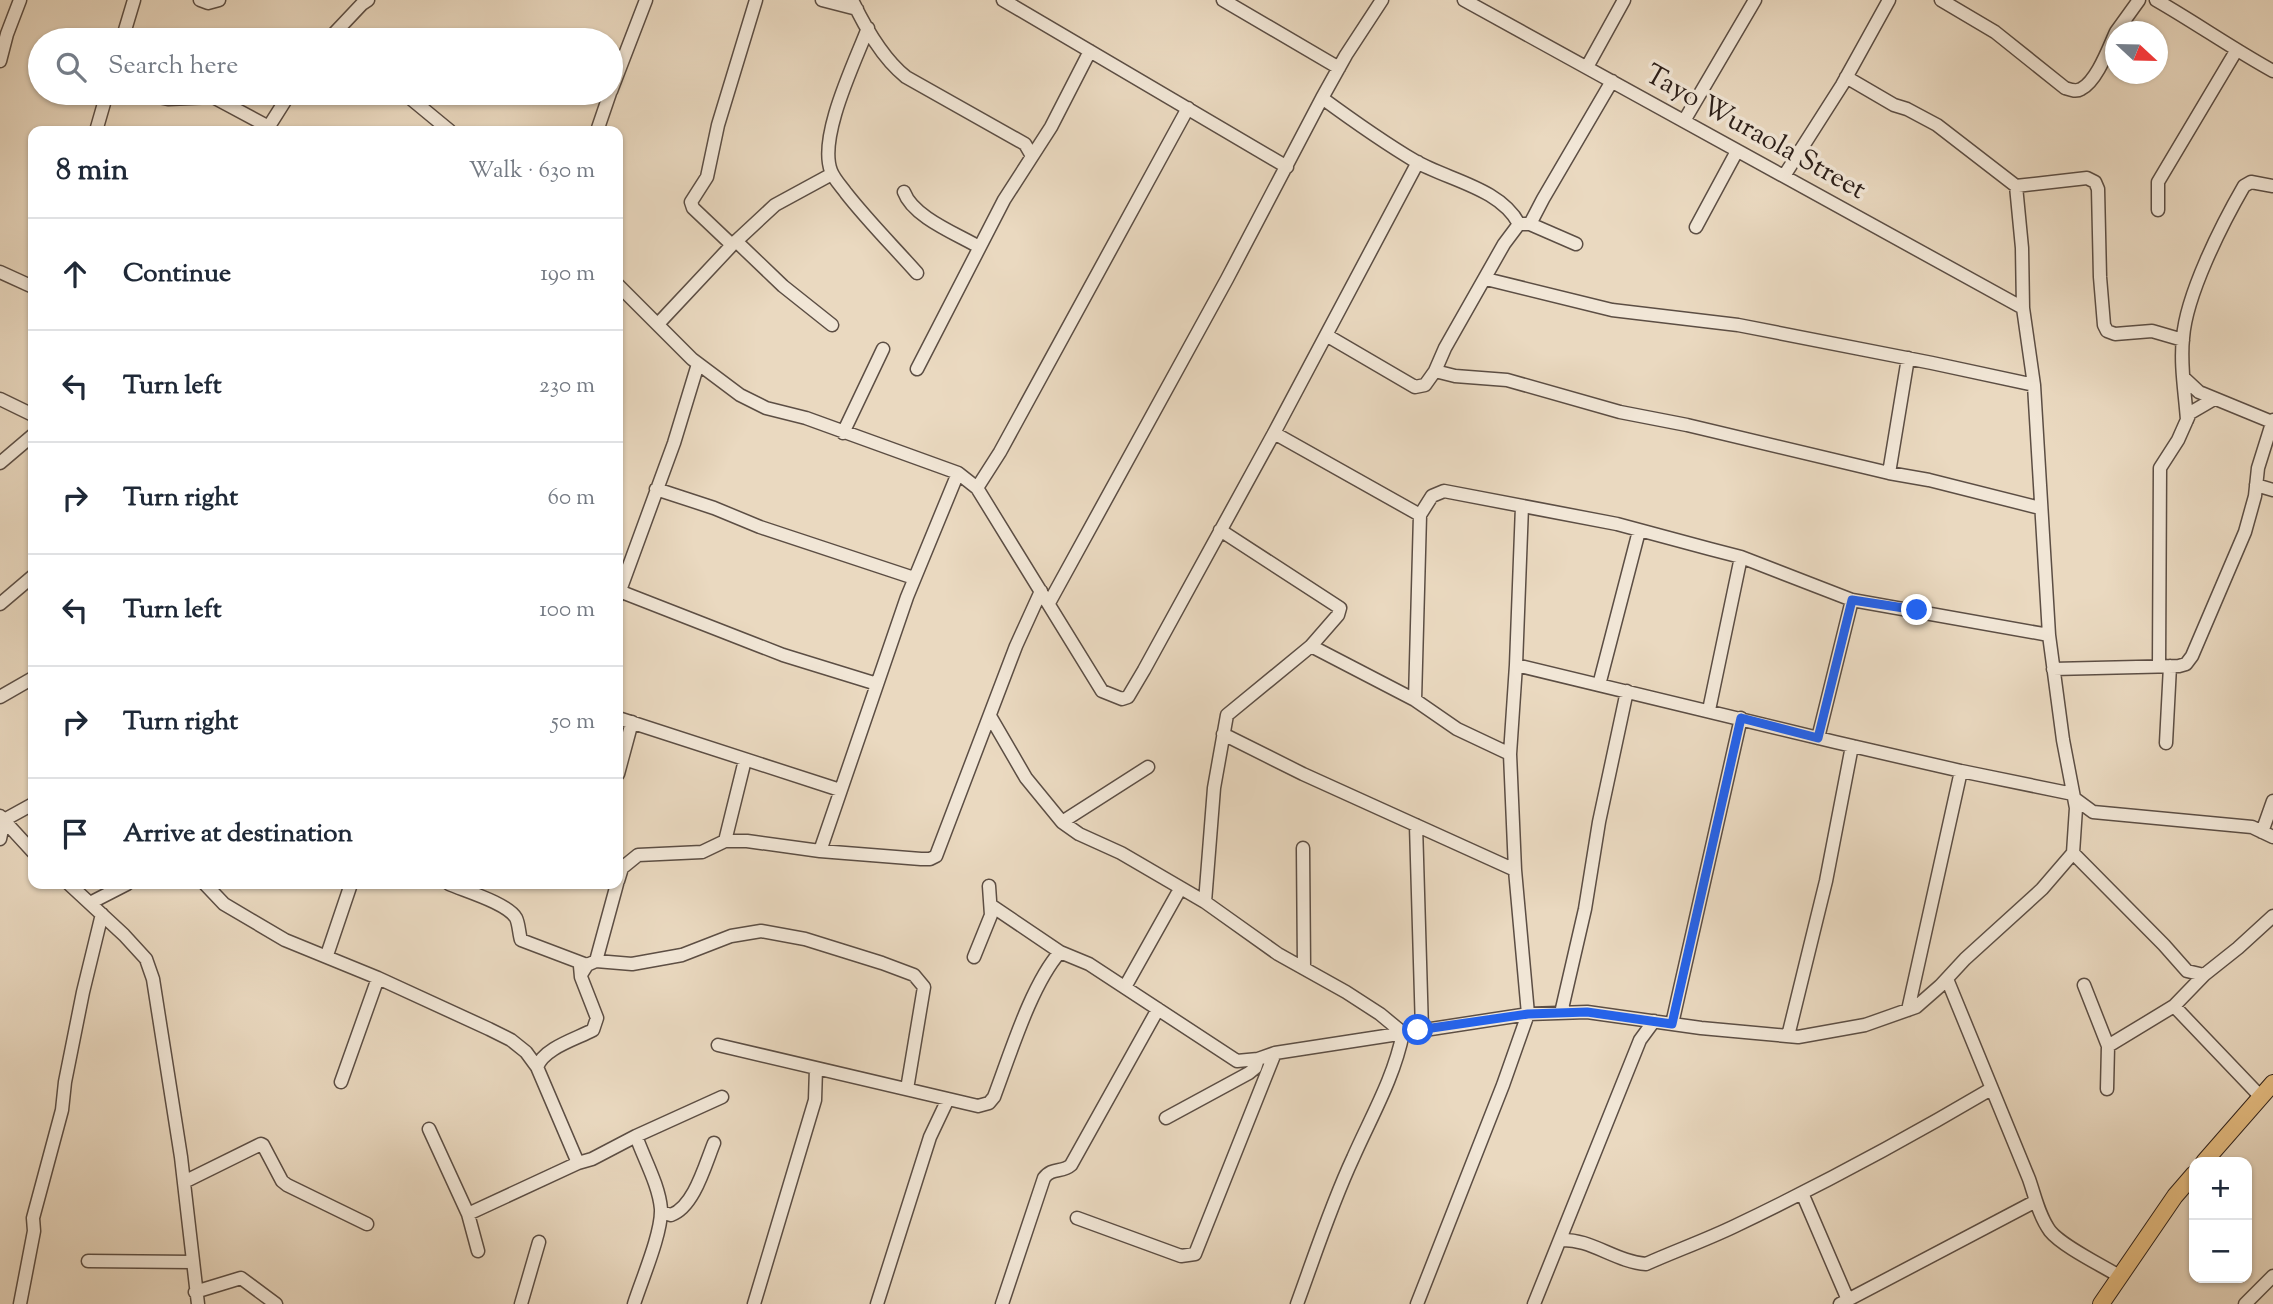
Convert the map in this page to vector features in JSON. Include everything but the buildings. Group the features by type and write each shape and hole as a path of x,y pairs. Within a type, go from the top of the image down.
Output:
{"main road":[{"path":"2208,1157 2273,1083"},
{"path":"2101,1304 2189,1180"}],"street":[{"path":"0,61 20,0"},
{"path":"126,28 134,0"},
{"path":"200,0 208,3 219,0"},
{"path":"339,28 368,0"},
{"path":"623,59 646,0"},
{"path":"756,0 718,125 707,177 691,202 692,208 832,325"},
{"path":"822,0 855,5 892,66 906,77 1025,144 1032,156"},
{"path":"1003,0 1287,167"},
{"path":"1223,0 1339,68"},
{"path":"1049,603 1322,98 1382,0"},
{"name":"Tayo Wuraola Street","path":"1464,0 2023,308"},
{"path":"1587,67 1624,0"},
{"path":"1684,121 1755,0"},
{"path":"1784,176 1846,77 1889,0"},
{"path":"1941,0 1995,32 2065,88 2075,91 2082,89 2094,75 2105,54"},
{"path":"2124,21 2139,0"},
{"path":"2156,0 2273,71"},
{"path":"868,28 835,115 828,154 832,174 863,215 916,273"},
{"path":"916,369 1004,200 1051,127 1090,51"},
{"path":"2158,210 2158,182 2236,51"},
{"path":"1846,77 1894,105 1907,108 1937,125 2016,186 2087,178 2095,182 2100,219 2100,277 2104,325 2107,331 2115,334 2152,331 2183,340"},
{"path":"1326,335 1415,387 1424,385 1435,371 1444,348 1504,244 1524,224 1612,81"},
{"path":"1322,98 1418,162 1456,178 1501,203 1524,224 1576,244"},
{"path":"97,126 104,105"},
{"path":"226,105 262,126"},
{"path":"269,126 282,105"},
{"path":"419,105 444,126"},
{"path":"599,126 606,105"},
{"path":"977,488 1000,452 1188,108"},
{"path":"1025,144 1040,143"},
{"path":"1696,227 1737,151"},
{"path":"623,290 698,364 740,395 766,408 806,418 958,473 977,488 1102,691 1122,699 1128,697 1274,433 1418,162"},
{"path":"658,324 734,243 775,205 832,174"},
{"path":"2187,420 2183,340 2186,317 2208,258 2244,186 2251,182 2273,186"},
{"path":"992,906 1059,952 1089,964 1237,1061 1528,1014 1587,1012 1798,1037 1852,1028 1916,1007 2042,890 2073,853 2076,828 2073,796 2049,635 2034,385 2023,308 2022,248 2016,186"},
{"path":"904,192 907,202 924,216 979,247"},
{"path":"0,272 28,284"},
{"path":"1486,279 1612,310 1738,325 2034,385"},
{"path":"843,433 883,349"},
{"path":"1889,474 1908,358"},
{"path":"623,583 674,443 698,364"},
{"path":"1435,371 1455,376 1507,380 1620,412 1686,425 1889,474 1929,480 2040,508"},
{"path":"2053,669 2165,666 2186,664 2192,656 2245,532 2258,468 2273,421 2199,392 2184,378"},
{"path":"0,399 28,413"},
{"path":"2166,743 2161,468 2195,409 2214,399"},
{"path":"1274,433 1420,515"},
{"path":"0,463 28,439"},
{"path":"820,851 914,578 958,473"},
{"path":"2256,485 2273,490"},
{"path":"656,489 914,578"},
{"path":"1415,700 1420,515 1432,496 1444,491 1617,524 1741,557 1852,600 2049,635"},
{"path":"1417,1304 1528,1014 1515,870 1510,754 1522,506"},
{"path":"1205,902 1214,788 1227,715 1311,646 1338,615 1340,608 1220,530"},
{"path":"1599,685 1639,531"},
{"path":"1709,710 1741,557"},
{"path":"0,604 28,580"},
{"path":"623,858 702,852 725,841 930,859 936,856 1016,646 1041,592"},
{"path":"623,595 783,655 877,684"},
{"path":"1818,738 1852,600"},
{"path":"1311,646 1415,700 1457,729 1510,754"},
{"path":"1516,665 2073,796 2093,812 2252,827 2268,834 2273,801"},
{"path":"0,697 28,681"},
{"path":"1561,1013 1585,909 1599,822 1627,691"},
{"path":"990,716 1026,778 1062,822 1079,834 1121,853 1205,902 1278,954 1380,1014 1403,1033"},
{"path":"1672,1024 1741,718"},
{"path":"623,719 840,790"},
{"path":"623,755 632,722"},
{"path":"1223,734 1515,870"},
{"path":"1788,1036 1826,881 1852,746"},
{"path":"725,841 745,760"},
{"path":"1062,822 1148,767"},
{"path":"1908,1010 1961,771"},
{"path":"2,818 28,806"},
{"path":"2076,828 2093,812"},
{"path":"0,839 2,818"},
{"path":"2,818 28,847"},
{"path":"1416,825 1422,1030"},
{"path":"1303,848 1304,968"},
{"path":"2073,853 2186,971 2204,975"},
{"path":"974,957 991,915 989,886"},
{"path":"75,889 146,959 153,979 184,1182 196,1298 241,1278 276,1304"},
{"path":"90,903 117,889"},
{"path":"210,889 224,904 285,940 327,955 511,1040 526,1052 537,1067 578,1163"},
{"path":"327,955 349,889"},
{"path":"461,889 501,906 516,918 520,940 586,965 632,964 682,956 731,936 761,931 805,939 882,962 914,975 922,983 924,994 907,1089"},
{"path":"537,1067 539,1061 550,1052 593,1030 596,1024 597,1018 581,977 614,889"},
{"path":"1125,987 1180,889"},
{"path":"20,1304 34,1231 33,1218 62,1110 83,992 102,914"},
{"path":"2108,1046 2174,1006 2204,975 2273,916"},
{"path":"718,1045 978,1106 989,1103 994,1097 1044,974 1059,952"},
{"path":"2186,971 2187,991"},
{"path":"341,1083 378,978"},
{"path":"1947,979 2050,1231 2119,1276"},
{"path":"2084,985 2108,1046 2106,1089"},
{"path":"2174,1006 2260,1096"},
{"path":"1002,1304 1044,1178 1051,1170 1068,1168 1071,1165 1157,1009"},
{"path":"1636,1019 1640,1040"},
{"path":"1534,1304 1566,1239 1566,1225 1640,1040 1654,1021"},
{"path":"1297,1304 1353,1156 1399,1053 1403,1033"},
{"path":"1077,1218 1181,1256 1195,1254 1275,1053"},
{"path":"1166,1118 1249,1073 1255,1068 1258,1059"},
{"path":"754,1304 816,1100 816,1068"},
{"path":"1566,1239 1634,1263 1646,1264 1732,1228 1802,1193 1912,1136 1991,1088"},
{"path":"468,1214 723,1097"},
{"path":"877,1304 930,1138 948,1099"},
{"path":"429,1129 468,1214 478,1251"},
{"path":"634,1304 661,1212 659,1199 636,1136"},
{"path":"661,1212 671,1215 682,1210 692,1196 714,1143"},
{"path":"184,1182 261,1144 287,1185 367,1224"},
{"path":"1802,1193 1849,1301 2036,1201"},
{"path":"521,1304 539,1242"},
{"path":"89,1261 191,1262"},
{"path":"2245,1304 2273,1276"}],"route":[{"path":"1418,1030 1528,1014 1587,1012 1672,1024 1741,718 1818,738 1852,600 1917,610"}]}
